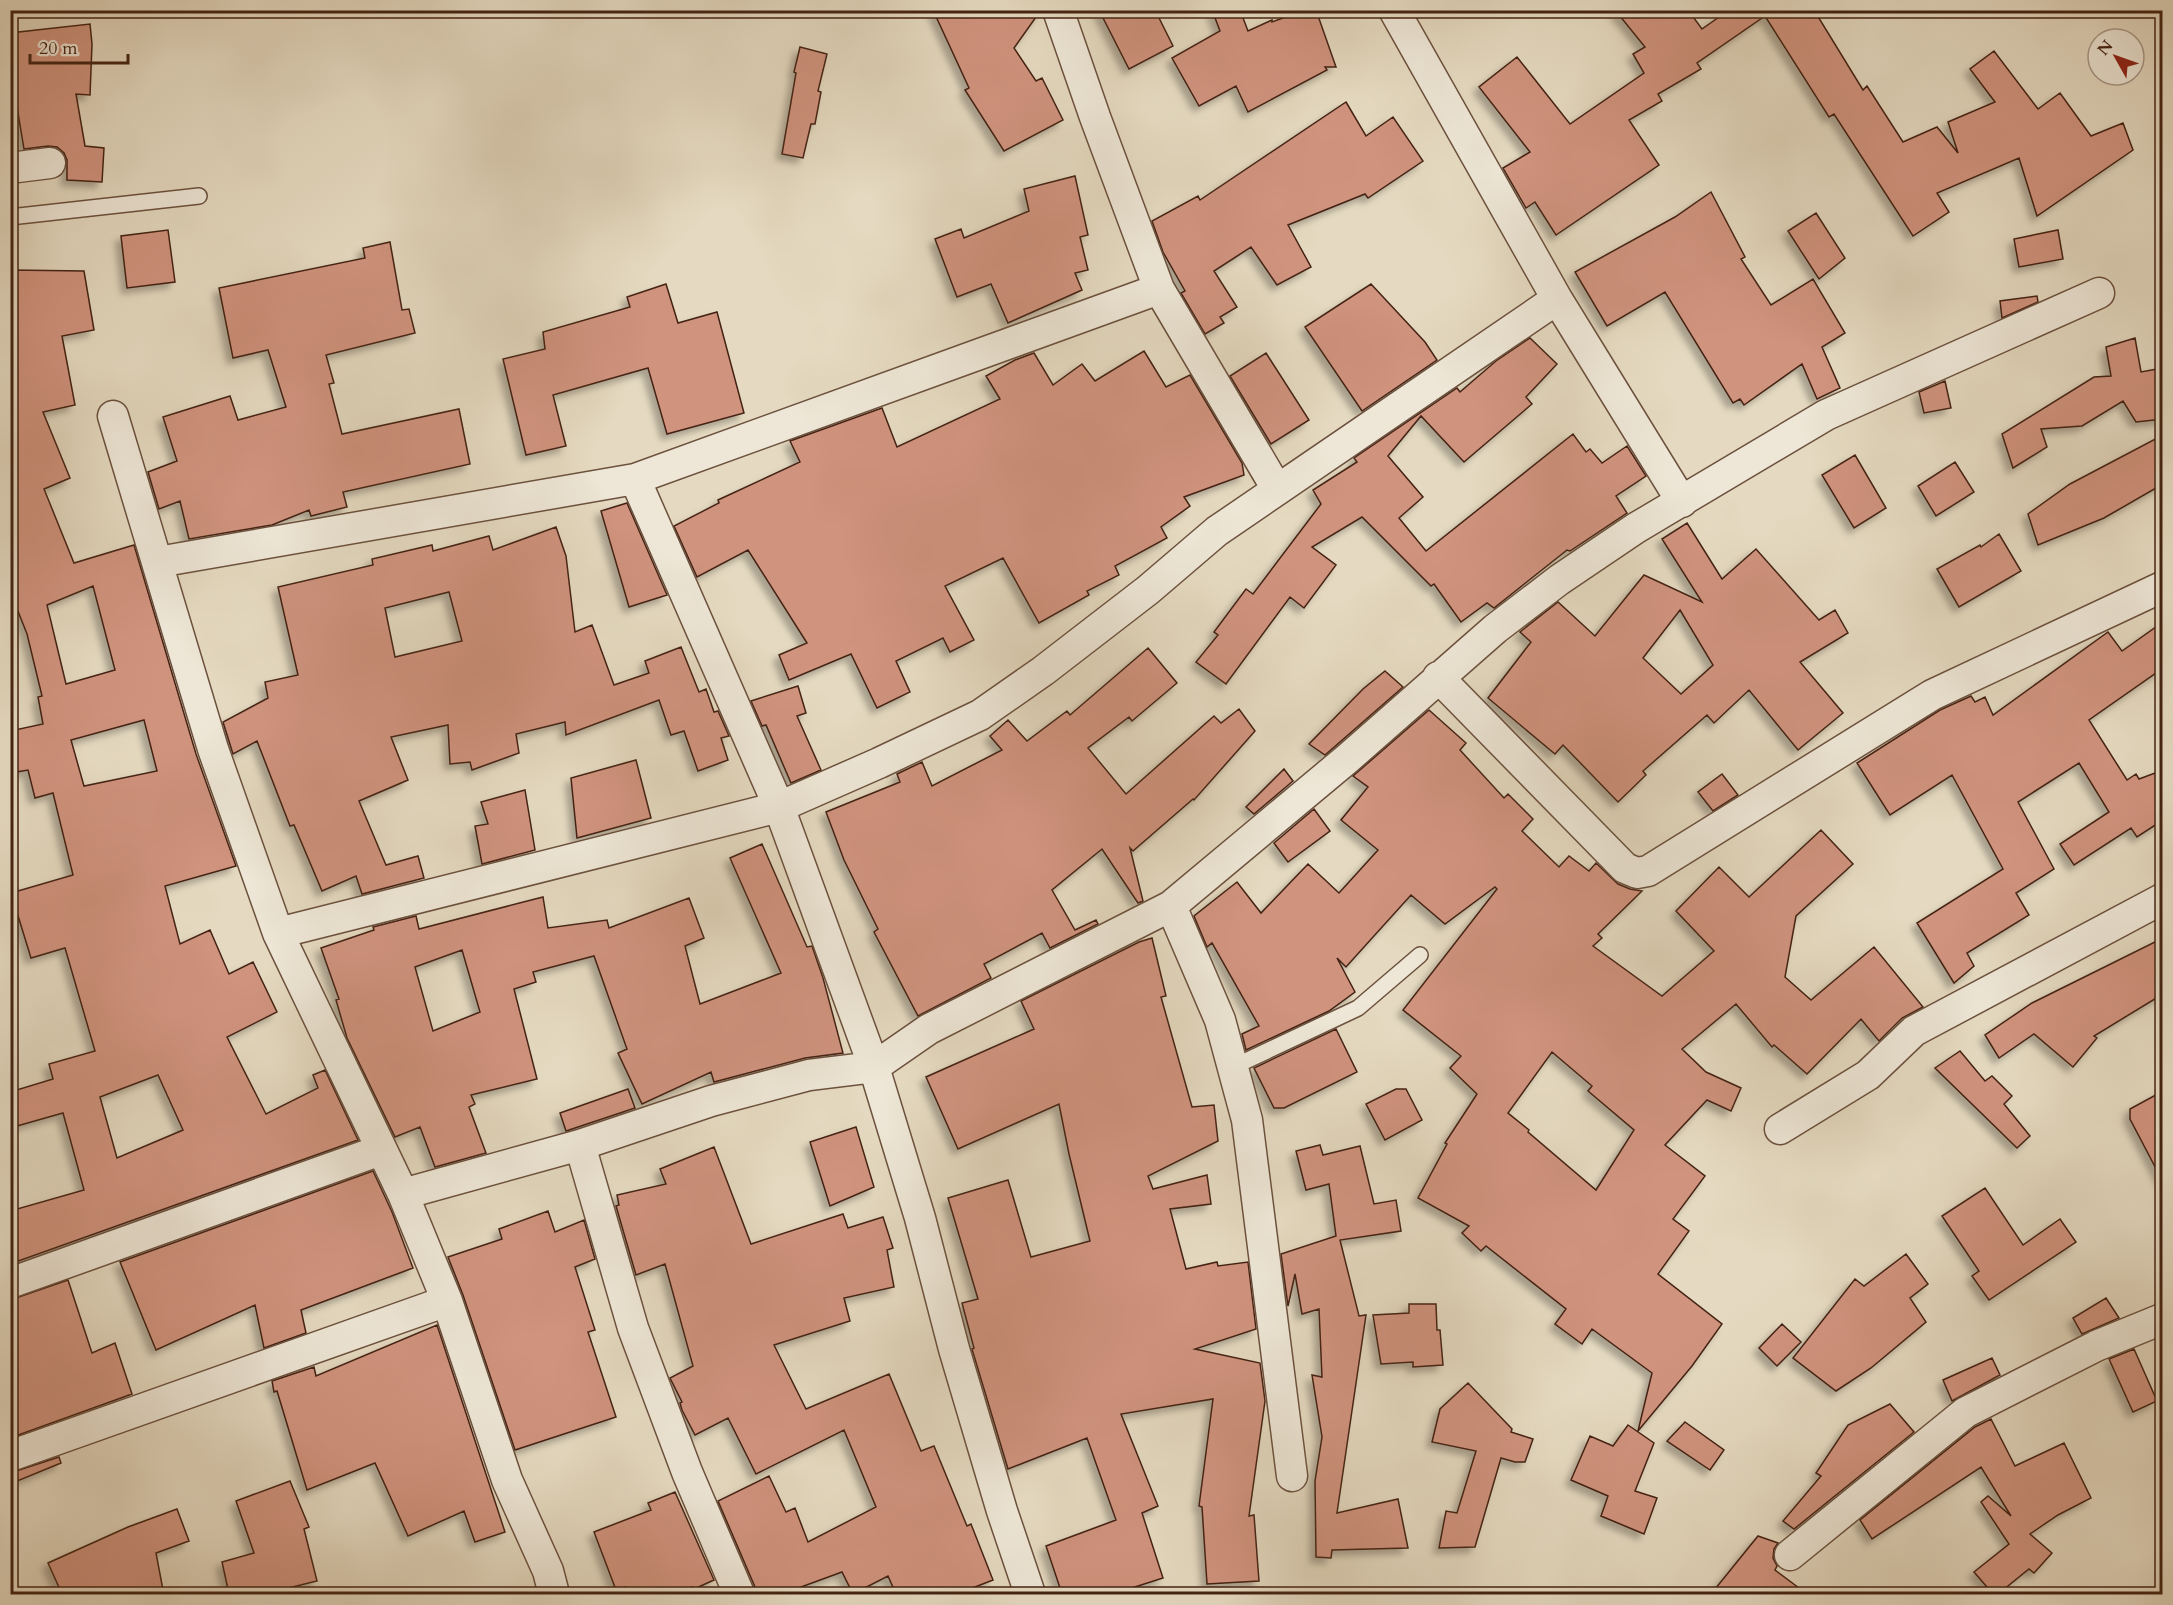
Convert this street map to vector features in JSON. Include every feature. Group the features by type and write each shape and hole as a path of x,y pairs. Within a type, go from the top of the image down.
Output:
{"street":[{"path":"1058,10 1159,289 1277,489"},
{"path":"1394,10 1557,299 1682,502"},
{"path":"10,168 50,163"},
{"path":"158,562 635,479 1159,289"},
{"path":"403,1194 580,1145 711,1101 809,1075 874,1067 929,1029 1171,906 1347,759 1495,628 1559,580 1636,528 1826,415 2099,293"},
{"path":"278,933 779,807 980,715 1043,671 1148,590 1217,531 1557,299"},
{"path":"113,416 213,749 278,933 403,1194 447,1300 507,1480 548,1571 554,1594"},
{"path":"635,479 779,807 874,1067 920,1218 957,1361 1002,1511 1030,1594"},
{"path":"1438,677 1625,868 1637,873 1648,871 1932,695 2163,587"},
{"path":"1780,1129 1868,1075 1914,1031 2163,899"},
{"path":"1171,906 1220,1020 1247,1120 1292,1476"},
{"path":"580,1145 633,1328 687,1472 739,1594"},
{"path":"10,1283 381,1150"},
{"path":"10,1456 447,1300"},
{"path":"1790,1555 1966,1412 2096,1346 2163,1319"}],"lane":[{"path":"10,217 199,196"},
{"path":"1233,1067 1358,1008 1420,955"}],"building":[{"path":"933,10 1041,10 1014,48 1036,81 1042,78 1063,120 1004,151 965,90 969,88"},
{"path":"1099,10 1155,10 1173,46 1129,69"},
{"path":"1212,10 1240,10 1248,31 1272,20 1272,22 1305,10 1316,10 1336,67 1325,67 1327,70 1248,112 1236,86 1199,106 1172,58 1220,31"},
{"path":"1615,10 1688,10 1702,29 1729,10 1814,10 1863,90 1867,86 1903,142 1937,127 1958,153 1948,122 1995,102 1970,69 1994,51 2038,109 2060,93 2091,136 2123,123 2133,150 2037,216 2019,158 1937,193 1949,212 1913,236 1834,114 1829,117 1765,16 1697,63 1701,69 1658,94 1662,101 1629,120 1659,165 1556,235 1535,202 1526,208 1503,168 1530,152 1479,87 1517,57 1570,124 1644,73 1633,54 1645,47"},
{"path":"90,24 92,44 90,95 76,94 85,146 104,148 102,182 67,180 67,160 64,153 57,147 24,149 10,65 10,33"},
{"path":"800,47 827,54 818,91 821,92 815,124 811,124 803,158 782,154"},
{"path":"1346,102 1366,136 1393,117 1423,161 1368,198 1365,194 1288,225 1311,267 1277,285 1251,247 1214,271 1237,307 1220,317 1224,323 1205,334 1181,293 1185,291 1163,252 1152,221 1198,196 1200,200"},
{"path":"1075,176 1088,235 1080,237 1088,270 1075,273 1082,290 1008,323 991,284 957,297 935,239 961,229 964,238 1029,211 1024,189"},
{"path":"1711,192 1745,257 1741,259 1771,305 1813,279 1845,333 1822,347 1840,388 1817,399 1802,364 1744,405 1740,399 1733,403 1665,292 1607,326 1575,272 1675,217"},
{"path":"1816,213 1845,258 1819,279 1788,231"},
{"path":"168,230 175,282 127,288 121,236"},
{"path":"2058,230 2063,259 2019,267 2014,239"},
{"path":"390,242 402,310 409,309 415,333 326,355 334,383 329,384 342,434 459,409 470,464 343,492 347,507 311,516 309,510 272,525 189,539 180,501 159,509 148,472 177,461 163,417 230,396 238,420 286,407 268,350 233,358 219,288 365,258 363,248"},
{"path":"10,270 84,271 94,330 62,336 75,405 43,412 70,478 44,489 74,563 134,545 196,754 236,866 165,886 180,944 210,930 229,974 253,962 277,1012 227,1037 266,1114 318,1088 313,1075 325,1070 358,1140 10,1264 10,1211 84,1190 63,1113 10,1128 10,1092 53,1079 49,1064 95,1051 65,948 31,958 11,893 73,875 53,793 35,798 28,770 10,773 10,731 43,724 38,697 42,696 27,634 10,591","holes":["93,586 115,670 66,684 47,605","144,720 157,771 84,786 71,740","158,1075 183,1130 117,1158 100,1097"]},
{"path":"666,284 678,323 717,312 744,413 667,434 648,368 553,395 566,446 526,455 503,359 545,349 543,332 630,307 627,297"},
{"path":"1371,284 1425,342 1437,360 1362,411 1305,327"},
{"path":"2037,296 2038,302 2002,318 2000,301"},
{"path":"1530,338 1557,364 1526,397 1532,404 1464,462 1421,416 1388,456 1423,497 1399,518 1426,551 1573,434 1586,452 1590,449 1602,463 1627,446 1646,476 1616,496 1627,513 1570,551 1567,550 1494,608 1487,603 1461,622 1434,584 1431,586 1362,517 1312,547 1336,565 1304,608 1290,597 1226,684 1196,662 1218,635 1214,632 1246,589 1253,594 1321,504 1313,490 1357,462 1354,458 1457,388 1460,392 1496,361"},
{"path":"2135,338 2141,372 2163,368 2163,419 2136,422 2123,401 2082,426 2041,429 2047,447 2013,468 2002,434 2094,377 2111,376 2106,347"},
{"path":"1144,351 1166,387 1190,375 1242,463 1244,475 1184,497 1190,506 1161,527 1167,538 1115,566 1119,575 1087,591 1089,595 1039,623 1003,558 945,586 974,640 950,652 943,638 896,661 910,692 877,708 851,654 789,680 779,655 807,643 748,550 697,577 674,526 719,503 718,500 800,462 790,441 882,408 897,447 1000,399 986,376 1015,360 1034,353 1053,385 1082,364 1095,381"},
{"path":"1266,353 1309,420 1271,444 1230,376"},
{"path":"1945,381 1951,408 1924,413 1919,392"},
{"path":"2163,435 2163,484 2104,518 2038,545 2028,514 2070,484"},
{"path":"1855,455 1886,508 1854,528 1822,475"},
{"path":"1955,462 1974,492 1936,516 1918,486"},
{"path":"627,503 667,595 629,607 601,511"},
{"path":"1687,523 1722,579 1756,549 1819,620 1835,610 1848,633 1800,662 1843,713 1798,750 1749,690 1714,723 1707,715 1643,771 1646,775 1618,802 1563,745 1555,754 1488,698 1531,642 1520,632 1558,602 1595,636 1644,575 1702,602 1662,539","holes":["1680,610 1713,665 1681,694 1643,658"]},
{"path":"556,527 566,556 575,632 592,625 614,685 649,673 645,661 681,647 699,692 706,689 714,712 718,711 729,736 721,738 728,760 698,771 684,731 671,735 659,700 566,735 565,722 516,734 519,753 472,770 470,762 450,764 448,725 391,737 408,780 359,801 386,865 418,856 424,878 362,894 356,876 322,891 294,825 290,826 257,741 233,754 223,722 268,698 265,682 298,675 278,587 373,565 372,559 432,545 433,551 489,536 493,550","holes":["449,592 462,641 395,657 385,608"]},
{"path":"1999,534 2021,571 1959,607 1937,569 1980,545 1981,547"},
{"path":"2163,622 2163,668 2089,720 2127,780 2136,774 2139,779 2163,770 2163,820 2137,837 2131,828 2074,865 2060,844 2109,812 2079,763 2018,802 2054,869 2016,893 2029,915 1967,953 1974,966 1954,983 1917,923 2003,869 1952,775 1890,815 1857,763 1940,710 1971,696 1975,702 1985,697 1993,715 2108,632 2122,651"},
{"path":"1148,648 1177,683 1132,721 1129,717 1088,748 1126,794 1214,716 1221,723 1239,709 1255,731 1194,800 1133,851 1130,848 1143,901 1138,903 1102,849 1052,890 1075,930 1096,920 1098,924 1050,948 1042,933 984,964 991,978 918,1016 874,932 878,929 844,860 826,812 900,782 897,774 922,762 932,786 1002,750 990,736 1008,720 1027,741 1067,711 1070,715"},
{"path":"1385,671 1403,687 1325,755 1309,744 1363,689"},
{"path":"798,686 806,713 797,716 821,770 791,783 766,725 762,726 751,701"},
{"path":"1429,710 1466,743 1460,750 1504,798 1508,794 1533,819 1522,831 1559,867 1569,856 1589,871 1596,863 1618,884 1642,891 1598,934 1602,938 1593,946 1662,996 1714,951 1676,911 1719,867 1749,897 1821,830 1853,864 1796,916 1785,977 1811,1000 1874,947 1923,1007 1902,1018 1879,1041 1861,1019 1807,1074 1774,1045 1772,1047 1736,1004 1682,1049 1706,1072 1741,1088 1731,1111 1707,1100 1665,1145 1705,1176 1673,1219 1689,1231 1658,1274 1722,1324 1692,1366 1638,1431 1652,1373 1592,1329 1582,1344 1555,1324 1566,1309 1486,1246 1481,1251 1462,1233 1469,1226 1418,1198 1447,1144 1445,1143 1477,1094 1450,1068 1461,1056 1403,1010 1497,889 1495,887 1445,924 1411,895 1346,967 1337,958 1355,992 1329,1011 1246,1050 1242,1034 1259,1026 1212,943 1207,947 1194,916 1237,882 1261,913 1308,864 1339,893 1378,850 1341,820 1368,787 1353,776","holes":["1552,1052 1592,1086 1588,1091 1634,1130 1596,1190 1508,1113"]},
{"path":"636,760 651,818 577,838 571,778"},
{"path":"1284,769 1293,781 1254,814 1246,807"},
{"path":"1722,774 1738,795 1713,811 1698,792"},
{"path":"525,790 535,850 482,864 475,826 488,824 481,802"},
{"path":"1314,809 1330,831 1288,862 1274,843"},
{"path":"762,844 807,947 812,946 843,1053 805,1058 714,1082 711,1072 642,1104 618,1053 627,1049 594,956 533,972 536,982 514,989 537,1079 471,1095 475,1104 469,1107 486,1153 435,1167 420,1127 395,1137 347,1038 336,1000 339,999 321,948 374,930 373,927 416,916 419,929 543,897 548,928 607,920 609,928 689,898 704,938 685,946 700,1004 781,973 730,858","holes":["462,950 480,1012 433,1031 415,967"]},
{"path":"1152,938 1166,996 1161,997 1192,1107 1214,1105 1218,1141 1148,1176 1153,1189 1207,1175 1211,1204 1170,1209 1186,1269 1217,1262 1218,1266 1248,1262 1256,1329 1195,1349 1260,1363 1265,1401 1249,1516 1254,1515 1259,1581 1207,1584 1202,1507 1199,1506 1213,1399 1121,1414 1158,1506 1142,1513 1163,1578 1113,1594 1062,1594 1046,1546 1116,1520 1087,1438 1008,1469 972,1349 974,1348 962,1303 978,1299 948,1198 1008,1180 1031,1257 1090,1241 1059,1104 958,1149 926,1077 1034,1029 1021,1001 1139,942"},
{"path":"2163,938 2163,994 2094,1036 2097,1038 2073,1067 2034,1034 1999,1058 1985,1035 2032,1003"},
{"path":"1336,1029 1357,1072 1284,1108 1274,1108 1254,1068"},
{"path":"1960,1051 1985,1081 1992,1076 2012,1096 2004,1104 2030,1136 2017,1148 1935,1068"},
{"path":"628,1089 635,1108 566,1131 560,1113"},
{"path":"1396,1089 1406,1089 1422,1120 1385,1140 1366,1104"},
{"path":"2163,1091 2163,1182 2130,1119 2130,1109"},
{"path":"856,1127 874,1187 830,1206 810,1142"},
{"path":"1320,1145 1323,1155 1360,1146 1374,1204 1396,1200 1401,1231 1340,1240 1359,1316 1366,1315 1337,1513 1398,1499 1408,1548 1332,1550 1331,1558 1316,1557 1315,1481 1322,1437 1312,1375 1322,1377 1319,1309 1302,1314 1295,1274 1288,1306 1281,1254 1336,1236 1329,1184 1306,1190 1296,1151"},
{"path":"714,1147 751,1244 843,1214 848,1228 883,1217 893,1248 887,1250 894,1287 844,1298 850,1321 774,1345 806,1409 889,1374 921,1451 934,1446 967,1526 971,1524 993,1580 957,1594 896,1594 888,1576 853,1594 842,1572 782,1594 756,1594 718,1501 769,1476 786,1512 795,1508 808,1542 876,1507 844,1430 756,1474 728,1418 695,1435 682,1410 680,1403 682,1402 670,1378 693,1366 665,1264 636,1275 616,1206 619,1205 617,1195 666,1184 660,1169"},
{"path":"373,1171 392,1212 413,1268 301,1310 306,1333 264,1348 255,1305 156,1350 120,1262"},
{"path":"1985,1188 2023,1245 2060,1219 2076,1242 1989,1300 1972,1276 1979,1271 1942,1216"},
{"path":"548,1211 555,1232 584,1220 595,1259 575,1267 595,1330 588,1332 616,1417 515,1450 448,1257 502,1239 499,1229"},
{"path":"1906,1254 1928,1284 1910,1298 1926,1322 1871,1368 1836,1391 1793,1358 1855,1279 1864,1286"},
{"path":"68,1280 92,1353 115,1343 132,1394 10,1438 10,1300"},
{"path":"2106,1298 2119,1318 2082,1334 2073,1318"},
{"path":"1409,1304 1436,1304 1437,1330 1440,1330 1443,1365 1413,1367 1413,1362 1381,1364 1373,1315 1409,1313"},
{"path":"1782,1324 1801,1342 1777,1366 1759,1348"},
{"path":"437,1325 505,1532 475,1542 464,1511 408,1536 375,1463 307,1490 272,1381 314,1367 316,1376"},
{"path":"2134,1349 2157,1401 2133,1412 2109,1359"},
{"path":"1992,1358 2000,1375 1952,1401 1943,1380"},
{"path":"1468,1383 1512,1429 1511,1432 1533,1439 1525,1462 1501,1458 1475,1547 1439,1548 1446,1511 1457,1513 1476,1451 1432,1442 1440,1409"},
{"path":"1890,1404 1914,1432 1794,1529 1783,1521 1821,1476 1816,1473 1848,1425"},
{"path":"1991,1419 2015,1466 2064,1443 2091,1498 2058,1515 2030,1534 2052,1553 2034,1573 2029,1569 1998,1594 1993,1594 1974,1572 2009,1544 1981,1502 1988,1496 2011,1516 1981,1467 1872,1539 1860,1520 1975,1427"},
{"path":"1685,1422 1724,1450 1710,1470 1667,1441"},
{"path":"1628,1425 1654,1443 1635,1491 1657,1498 1644,1534 1601,1516 1608,1496 1571,1480 1590,1436 1613,1446"},
{"path":"59,1457 61,1463 10,1484 10,1473"},
{"path":"290,1481 309,1527 304,1529 317,1581 264,1594 229,1594 222,1562 254,1553 236,1501"},
{"path":"675,1492 714,1580 694,1589 693,1587 669,1594 628,1594 625,1587 616,1590 594,1532 651,1510 648,1503"},
{"path":"177,1509 189,1541 156,1553 163,1590 141,1594 62,1594 48,1563 128,1527"},
{"path":"1758,1536 1778,1543 1774,1549 1773,1558 1777,1566 1775,1570 1807,1594 1711,1594"}]}
